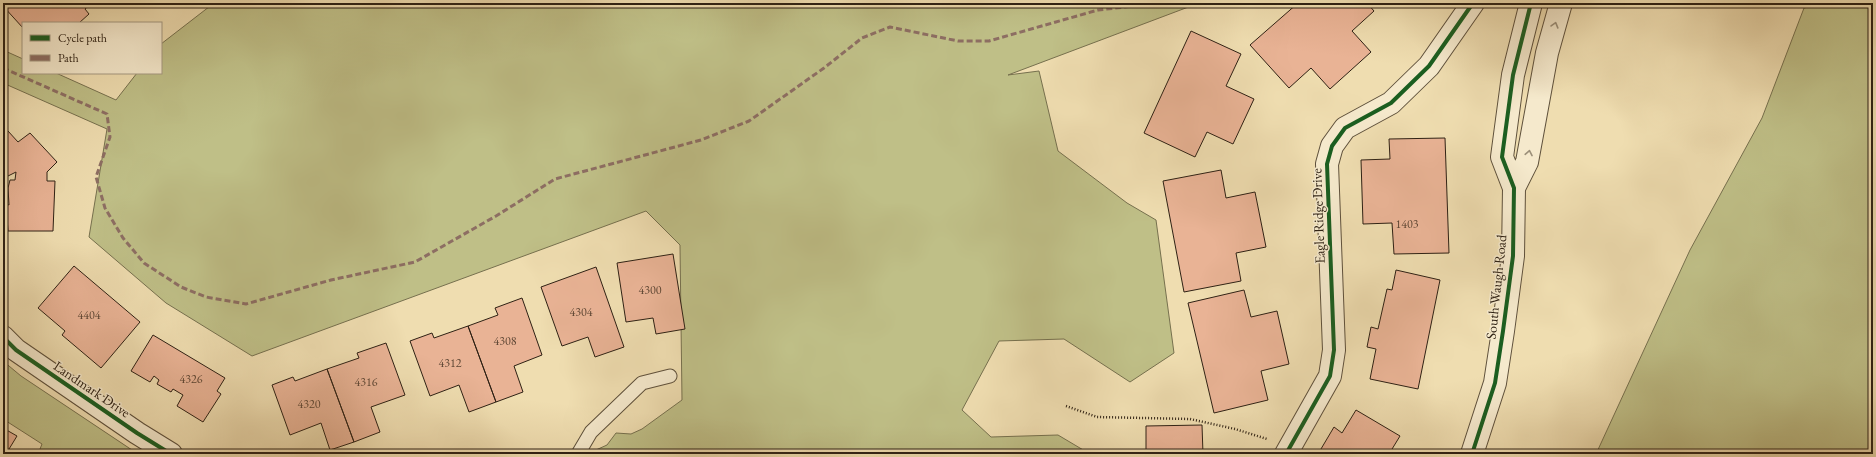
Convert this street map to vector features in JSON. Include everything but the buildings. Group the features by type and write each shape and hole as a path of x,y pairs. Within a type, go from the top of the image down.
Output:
{"street":[{"name":"Eagle Ridge Drive","path":"1288,451 1330,376 1334,350 1327,164 1332,146 1346,128 1391,103 1429,66 1473,3"},
{"name":"South Waugh Road","path":"1472,454 1497,376 1513,256 1514,188 1502,157 1513,75 1531,3"},
{"name":"South Waugh Road","path":"1514,188 1527,162 1547,53 1562,3"},
{"name":"Landmark Drive","path":"3,337 16,350 137,433 171,454"}],"lane":[{"path":"578,454 591,432 642,383 670,376"}],"path":[{"path":"1066,406 1098,416 1190,419 1235,429 1288,451"}],"green space":[{"path":"214,3 1199,3 1008,75 1039,71 1058,151 1127,203 1156,220 1174,353 1130,382 1064,339 999,341 962,410 991,437 1058,435 1090,454 587,454 607,445 616,433 631,434 642,429 682,400 680,245 646,211 252,356 166,303 89,237 107,129 3,83 3,50 22,59 22,74 58,74 116,100 136,74 162,74 162,43"},
{"path":"1825,3 1870,3 1873,8 1873,454 1596,454 1690,250 1762,118 1804,8"},
{"path":"3,361 21,376 138,454 38,454 42,444 3,419"}],"marked path":[{"path":"3,68 107,114 110,137 96,177 105,208 123,238 144,263 181,287 206,297 246,304 331,280 415,262 496,216 555,179 701,140 749,121 824,68 862,38 890,27 958,41 989,41 1098,10 1160,3"}],"cycle path":[{"path":"1286,454 1330,376 1334,350 1327,164 1332,146 1345,128 1391,103 1429,66 1473,3"},
{"path":"1472,454 1495,383 1513,256 1514,188 1502,157 1513,75 1531,3"},
{"path":"3,337 16,350 137,433 171,454"}]}
